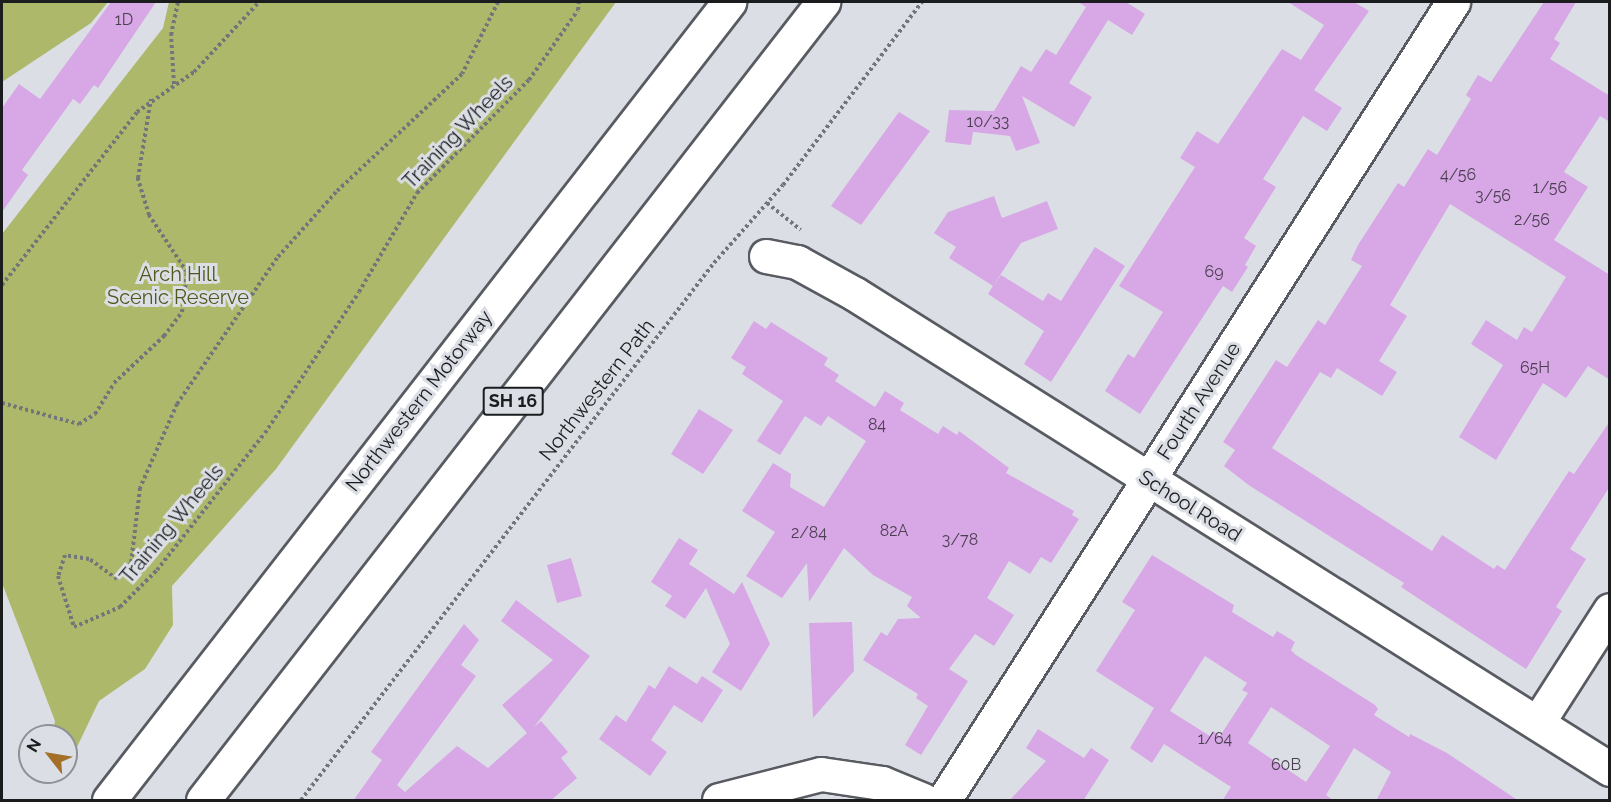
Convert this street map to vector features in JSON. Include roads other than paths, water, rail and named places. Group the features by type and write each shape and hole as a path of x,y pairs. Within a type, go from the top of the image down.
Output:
{"main road":[{"name":"Northwestern Motorway","path":"109,801 729,2"},
{"name":"SH 16","path":"203,801 823,2"},
{"name":"Fourth Avenue","path":"944,801 1453,2"},
{"name":"School Road","path":"766,256 781,256 823,275 1610,769"},
{"path":"1538,722 1610,609"},
{"path":"719,801 821,774 882,783 923,801"}],"park label":[{"name":"Arch Hill Scenic Reserve","path":"178,286"}]}
